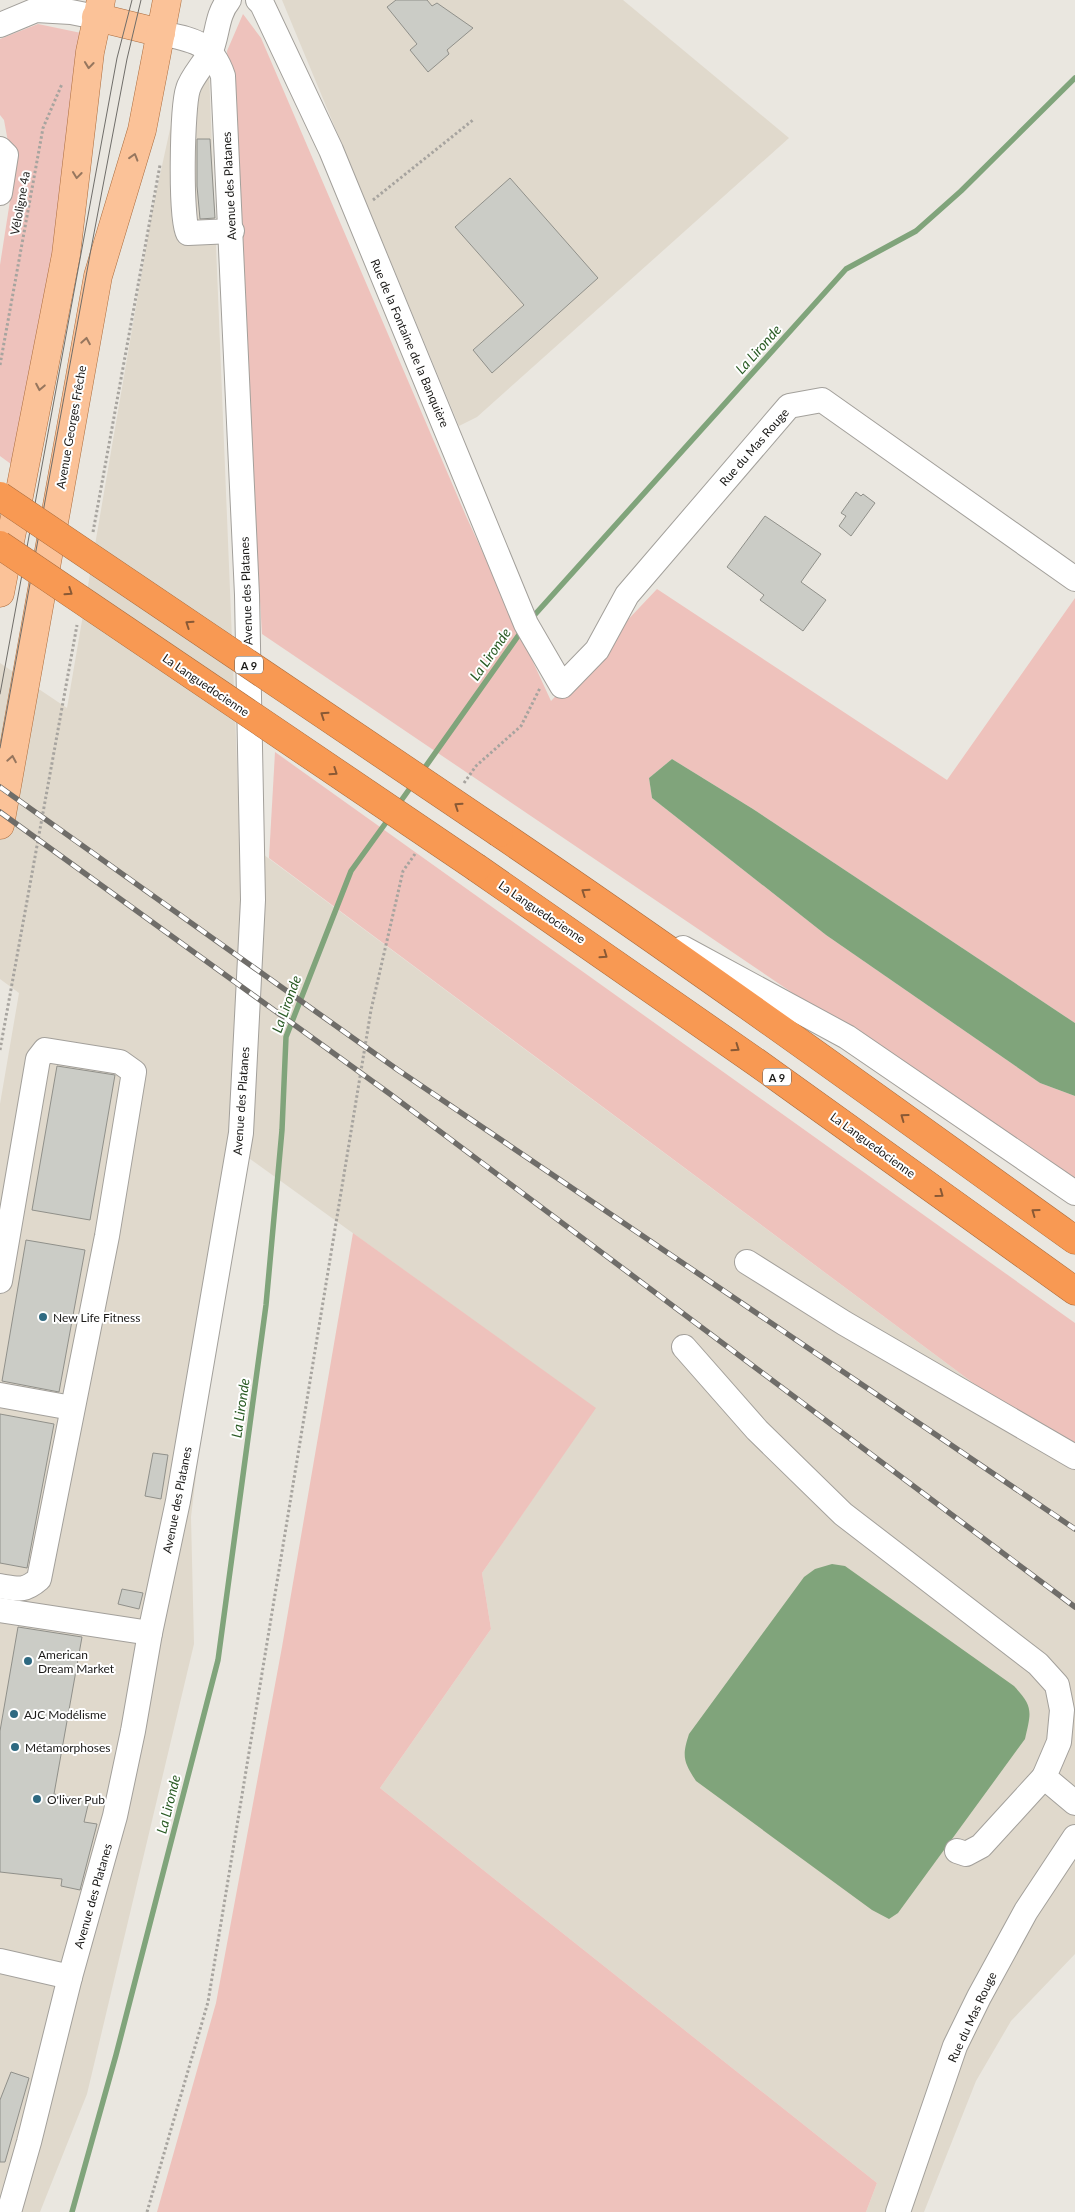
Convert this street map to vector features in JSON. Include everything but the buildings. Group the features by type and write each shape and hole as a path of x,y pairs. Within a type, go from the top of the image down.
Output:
{"highway":[{"name":"A 9","path":"0,496 607,907 1075,1240"},
{"name":"La Languedocienne","path":"0,545 476,868 756,1062 1075,1291"}],"main road":[{"name":"Avenue Georges Frêche","path":"0,825 98,276 142,130 167,0"},
{"path":"0,593 66,255 98,9 161,34"}],"street":[{"path":"229,0 223,8 211,52 188,88 184,124 184,227 188,233 232,231"},
{"name":"Rue de la Fontaine de la Banquière","path":"258,0 262,4 327,142 526,624 556,677"},
{"path":"0,25 36,10 71,12 98,9"},
{"path":"161,34 203,45 211,52"},
{"name":"Avenue des Platanes","path":"9,2212 30,2142 70,1977 115,1816 133,1731 150,1633 178,1501 241,1134 253,900 247,595 232,231 223,76 219,62 211,52"},
{"path":"0,149 6,155 0,193"},
{"name":"Rue du Mas Rouge","path":"556,677 597,650 627,595 790,406 822,400 1075,579"},
{"path":"607,907 847,1037 1075,1193"},
{"path":"0,1281 38,1059 45,1050 120,1062 134,1072 108,1236 39,1579 30,1587 23,1589 0,1586"},
{"path":"747,1262 844,1323 1075,1457"},
{"path":"684,1347 757,1430 843,1514 1038,1664 1057,1685 1062,1710 1059,1742 1044,1778 982,1846 966,1854 957,1851"},
{"path":"0,1395 72,1408"},
{"path":"0,1610 150,1633"},
{"path":"1044,1778 1075,1803"},
{"name":"Rue du Mas Rouge","path":"898,2212 955,2046 979,1996 1026,1911 1075,1837"},
{"path":"0,1962 70,1977"}],"path":[{"name":"Véloligne 4a","path":"0,365 43,128 51,106 65,78"},
{"path":"354,208 376,198 473,120"},
{"path":"459,790 476,766 521,726 556,677"},
{"path":"147,2212 208,2002 371,1010 403,871 420,847"}],"shaded area":[{"path":"282,0 623,0 789,138 477,417 459,426"},
{"path":"243,14 261,38 466,516 551,701 657,589 947,780 1075,598 1075,1023 753,809 672,759 649,778 652,798 826,935 1040,1083 1075,1096 1075,1184 262,634 227,51"},
{"path":"38,24 86,34 54,275 15,467 0,456 0,265 14,175 4,120 0,115 0,39"},
{"path":"194,55 209,73 240,837 1075,1459 1075,1954 1011,2021 976,2081 924,2212 866,2212 877,2183 380,1788 491,1629 482,1573 595,1408 235,1148 191,1517 194,1644 87,2094 40,2212 0,2212 0,1104 19,993 0,979 0,663 67,708 153,207 181,79"},
{"path":"275,752 1075,1323 1075,1459 269,858"},
{"path":"672,759 753,809 1075,1023 1075,1096 1040,1083 826,935 652,798 649,778"},
{"path":"353,1233 596,1408 482,1573 491,1629 380,1788 877,2183 866,2212 157,2212 216,2003 282,1647"},
{"path":"832,1564 845,1566 1014,1686 1025,1699 1029,1710 1029,1722 1025,1739 898,1913 889,1919 872,1910 696,1781 688,1768 685,1758 685,1748 689,1734 804,1577 815,1569"}],"waterway":[{"name":"La Lironde","path":"530,620 846,269 916,231 961,191 1075,78"},
{"name":"La Lironde","path":"421,773 523,629"},
{"name":"La Lironde","path":"398,805 413,784"},
{"name":"La Lironde","path":"72,2212 116,2055 218,1660 266,1305 282,1130 286,1037 351,871 390,817"}],"tram line":[{"path":"0,694 117,58 132,0"},
{"path":"0,748 91,249 127,59 141,0"}],"railway":[{"path":"0,787 398,1070 1075,1529"},
{"path":"0,812 390,1094 1075,1607"}],"place":[{"name":"New Life Fitness","path":"43,1317"},
{"name":"American Dream Market","path":"28,1661"},
{"name":"AJC Modélisme","path":"14,1714"},
{"name":"Métamorphoses","path":"15,1747"},
{"name":"O'liver Pub","path":"37,1799"}]}
